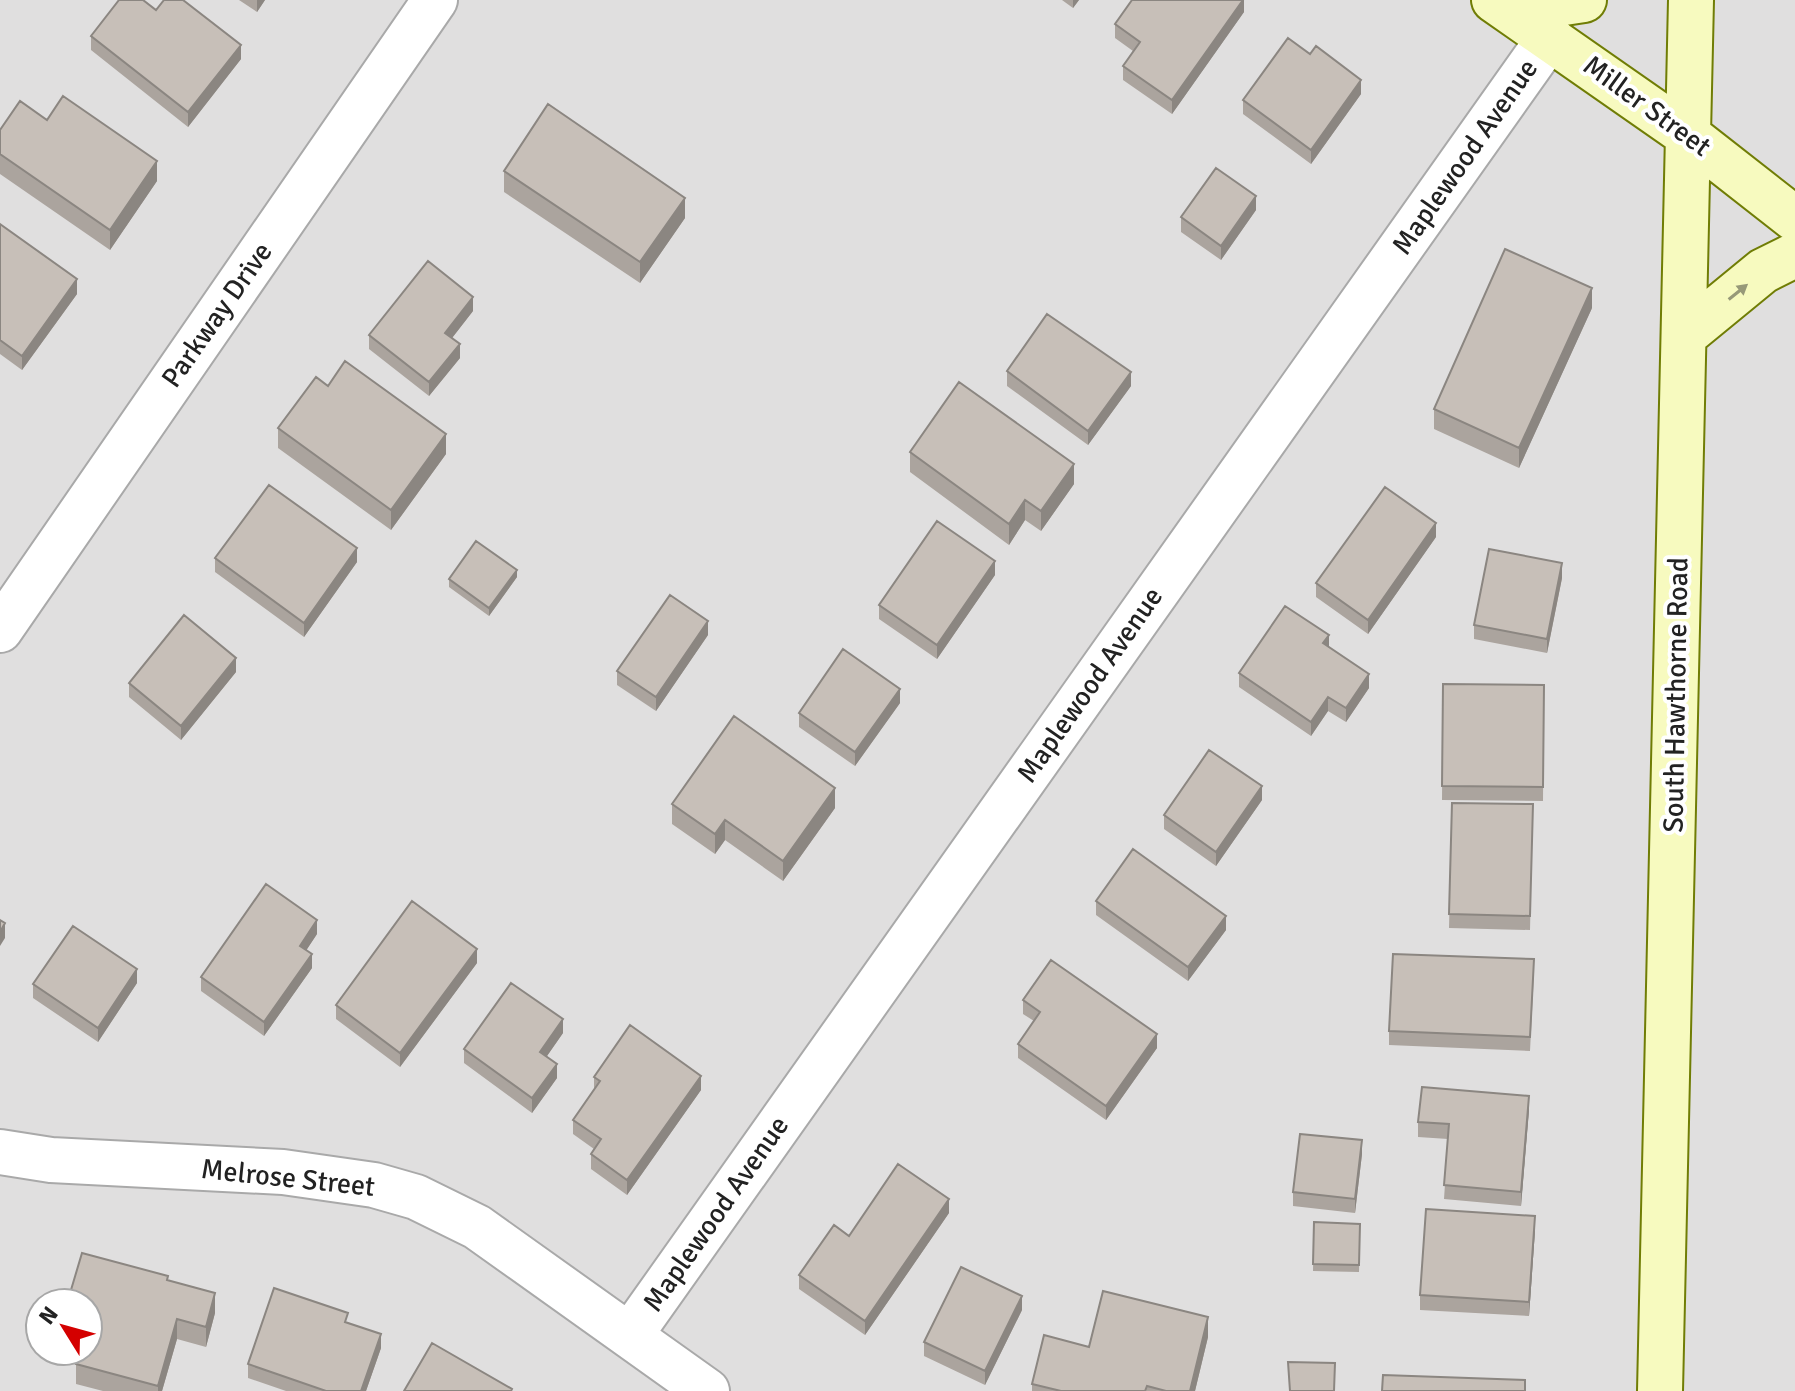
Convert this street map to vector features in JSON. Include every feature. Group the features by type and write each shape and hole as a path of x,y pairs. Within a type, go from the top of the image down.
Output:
{"main road":[{"path":"1502,5 1584,0"},
{"name":"South Hawthorne Road","path":"1660,1391 1691,0"},
{"name":"Miller Street","path":"1502,5 1689,136 1795,219"},
{"path":"1685,335 1763,271 1795,255"}],"street":[{"name":"Parkway Drive","path":"0,630 435,0"},
{"name":"Maplewood Avenue","path":"631,1334 1550,37"},
{"name":"Melrose Street","path":"0,1152 51,1160 283,1172 374,1185 416,1197 477,1227 707,1391"}],"shaded area":[{"path":"0,0 1795,0 1795,1391 0,1391"}],"building":[{"path":"119,0 143,0 156,10 164,0 183,0 241,45 188,112 91,36"},
{"path":"1132,0 1243,0 1172,100 1123,66 1140,42 1115,24"},
{"path":"1288,38 1310,54 1316,46 1361,80 1311,150 1243,100"},
{"path":"63,96 157,161 110,230 0,154 0,130 20,101 47,120"},
{"path":"548,104 685,198 640,262 504,171"},
{"path":"1216,168 1256,196 1221,246 1181,217"},
{"path":"0,224 77,279 22,356 0,340"},
{"path":"1505,249 1592,288 1519,448 1434,409"},
{"path":"428,261 473,297 445,333 460,344 429,382 369,335"},
{"path":"1047,314 1131,372 1088,431 1007,371"},
{"path":"345,361 446,434 391,510 278,428 316,377 328,386"},
{"path":"959,382 1074,464 1041,511 1025,500 1009,524 910,452"},
{"path":"269,485 357,548 304,623 215,558"},
{"path":"1385,487 1436,523 1368,620 1316,583"},
{"path":"937,521 995,561 937,645 879,605"},
{"path":"476,541 517,570 489,608 449,579"},
{"path":"1489,549 1562,563 1547,639 1474,625"},
{"path":"670,595 708,621 656,697 617,671"},
{"path":"1285,606 1329,635 1323,643 1369,674 1346,708 1328,697 1311,722 1239,673"},
{"path":"184,615 236,658 181,726 129,683"},
{"path":"843,649 900,689 855,752 799,713"},
{"path":"1443,684 1544,685 1543,787 1442,786"},
{"path":"734,716 835,788 783,861 725,820 715,834 672,804"},
{"path":"1209,750 1262,786 1216,852 1164,815"},
{"path":"1452,803 1533,804 1530,916 1449,914"},
{"path":"1133,849 1226,916 1188,967 1096,901"},
{"path":"266,884 317,920 300,946 312,954 264,1022 201,977"},
{"path":"412,901 477,949 400,1053 336,1005"},
{"path":"73,926 137,969 98,1028 33,984"},
{"path":"1393,954 1534,959 1530,1037 1389,1031"},
{"path":"1051,960 1157,1034 1106,1106 1018,1044 1040,1012 1023,1000"},
{"path":"511,983 563,1019 540,1052 557,1064 532,1098 464,1049"},
{"path":"630,1025 701,1076 627,1180 591,1154 601,1139 573,1120 600,1081 594,1077"},
{"path":"1422,1087 1529,1096 1521,1192 1444,1185 1449,1124 1418,1122"},
{"path":"1300,1134 1362,1140 1355,1199 1293,1192"},
{"path":"898,1164 949,1199 865,1321 799,1275 834,1225 849,1236"},
{"path":"1426,1209 1535,1216 1529,1302 1420,1295"},
{"path":"1314,1222 1360,1224 1359,1265 1313,1264"},
{"path":"82,1253 168,1276 167,1280 215,1293 206,1327 177,1319 158,1386 87,1367 104,1367 104,1287 72,1287"},
{"path":"961,1267 1022,1296 985,1371 924,1342"},
{"path":"274,1288 348,1313 345,1322 381,1334 361,1391 326,1391 248,1364"},
{"path":"1103,1291 1208,1317 1190,1391 1166,1391 1147,1386 1145,1391 1061,1391 1032,1384 1044,1335 1089,1347"},
{"path":"432,1343 512,1389 511,1391 404,1391"},
{"path":"1288,1362 1335,1363 1334,1391 1290,1391"},
{"path":"1383,1375 1525,1380 1525,1391 1382,1391"}]}
